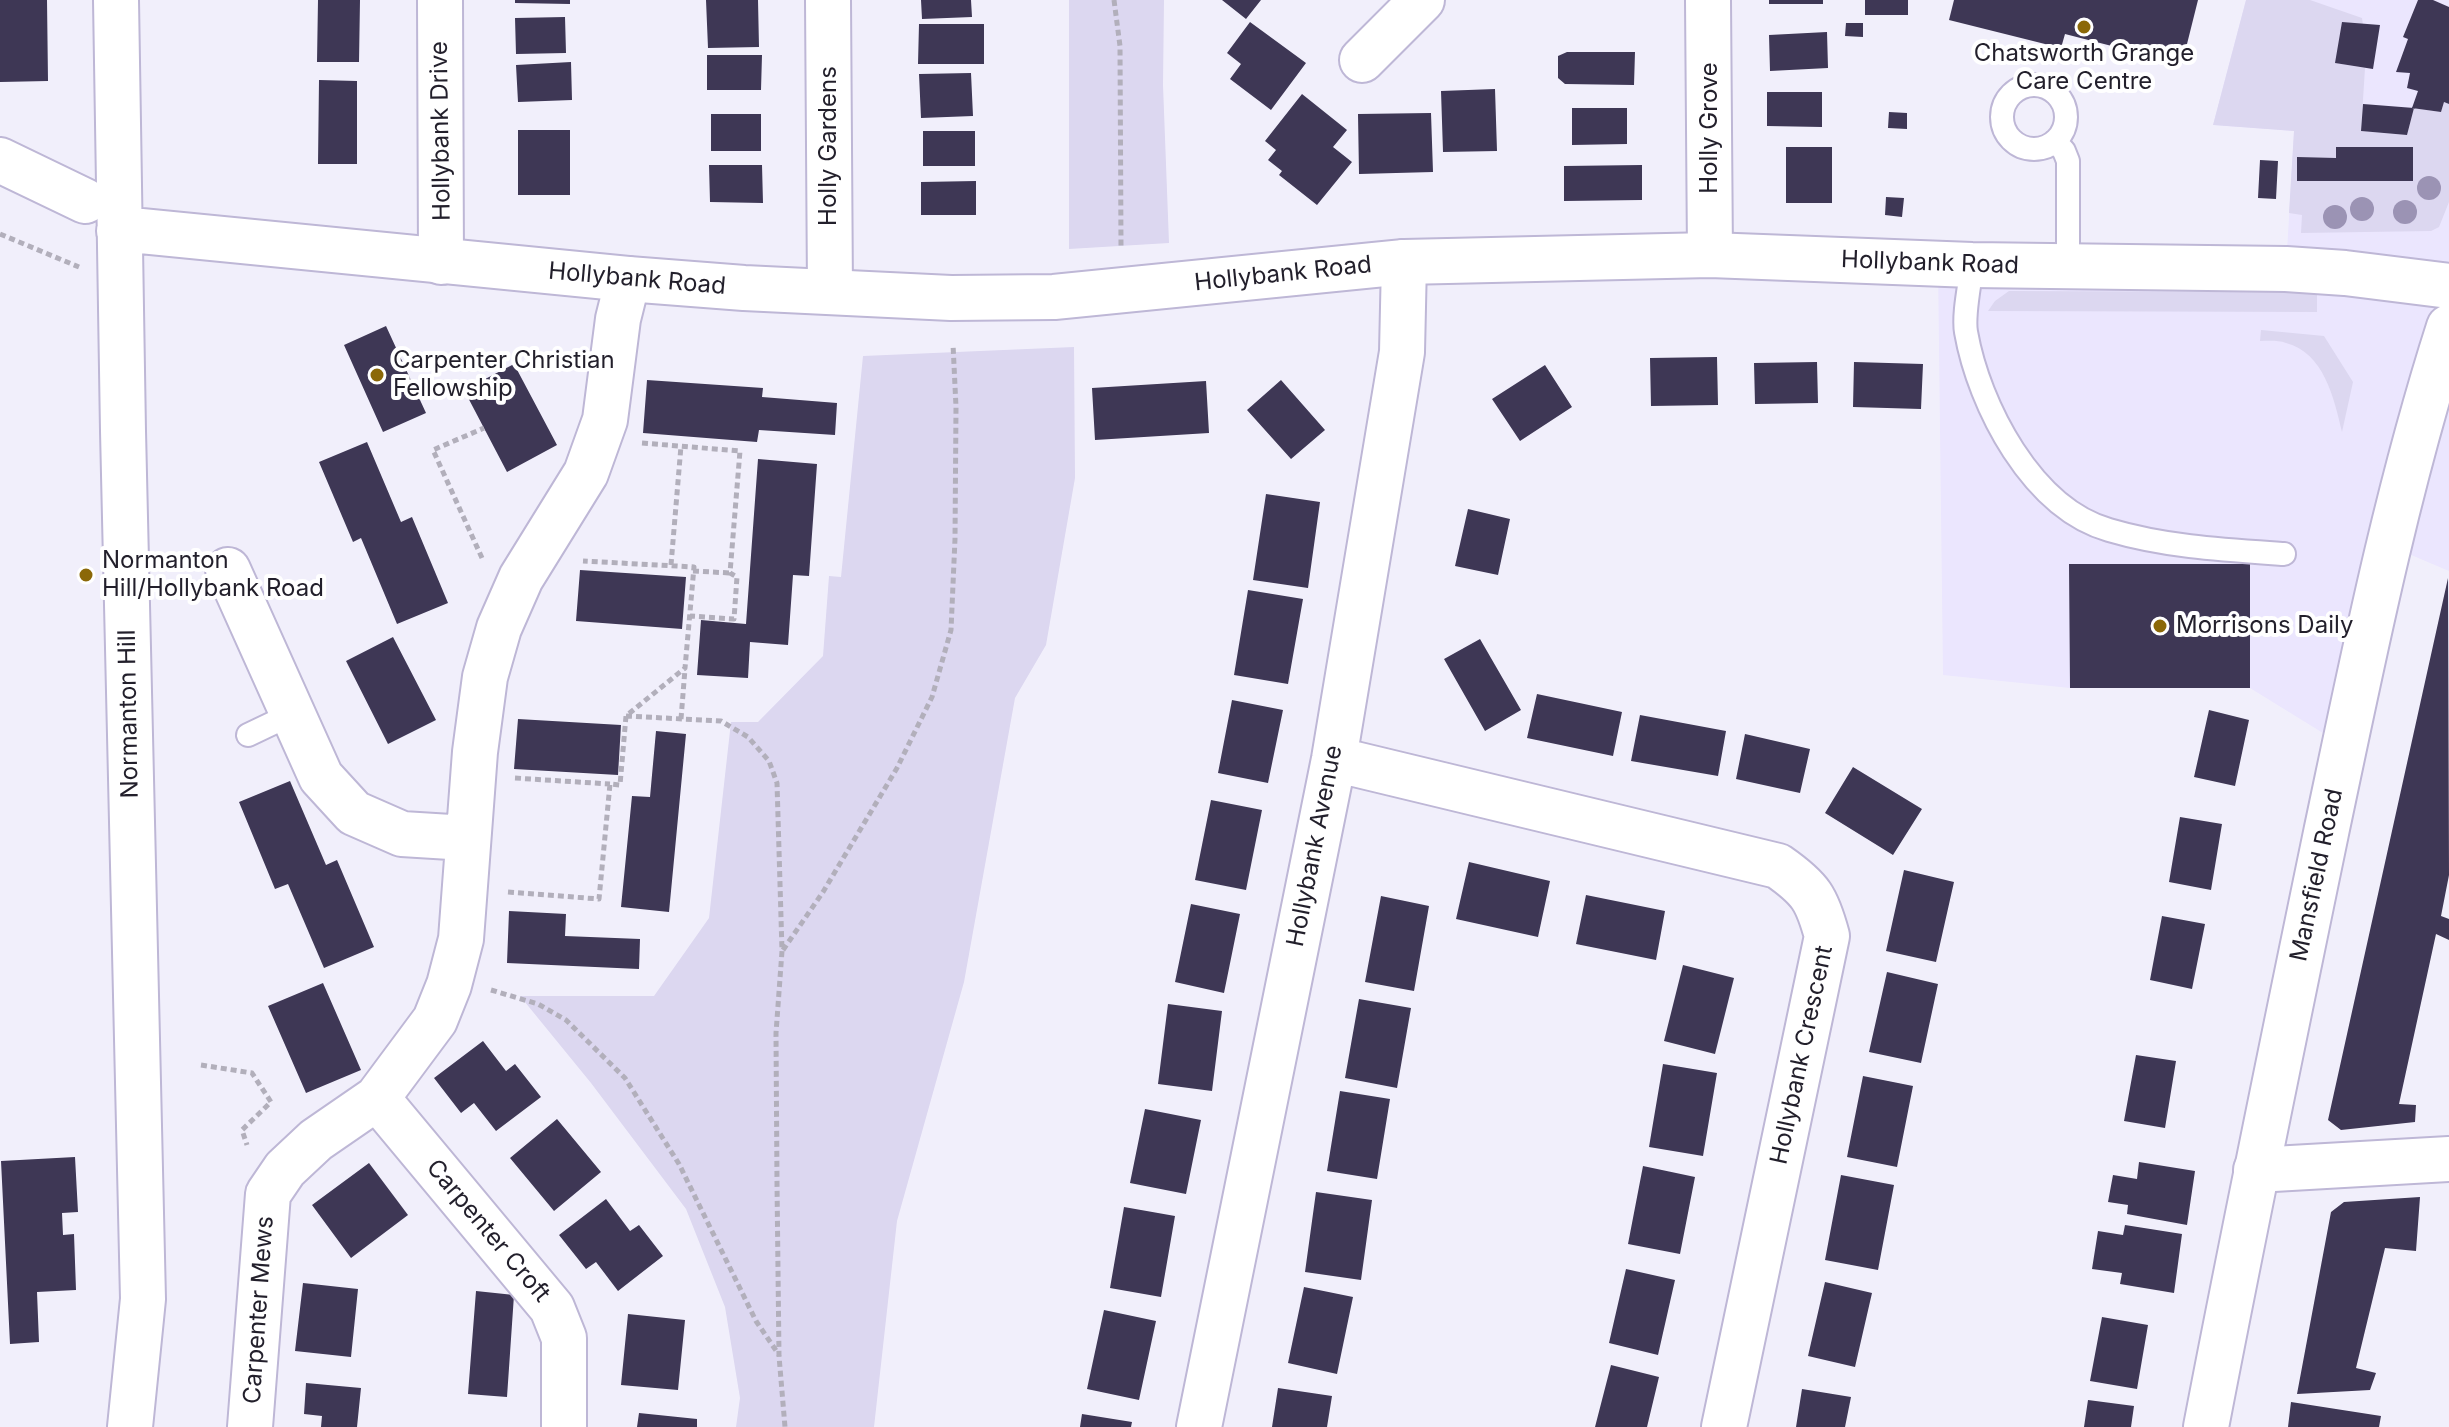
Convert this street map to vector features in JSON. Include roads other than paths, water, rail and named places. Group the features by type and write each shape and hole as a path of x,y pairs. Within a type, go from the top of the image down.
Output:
{"street":[{"name":"Normanton Hill","path":"116,0 143,1299 130,1427"},
{"name":"Hollybank Drive","path":"440,0 441,262"},
{"name":"Holly Gardens","path":"828,0 830,291"},
{"path":"1362,60 1422,0"},
{"name":"Holly Grove","path":"1708,0 1710,255"},
{"path":"0,160 85,201"},
{"name":"Hollybank Road","path":"119,231 628,279 951,298 1054,297 1404,262 1710,255 1972,265 2286,269 2449,286"},
{"name":"Hollybank Avenue","path":"1199,1427 1334,759 1402,352 1404,262"},
{"path":"377,1098 435,1020 449,985 461,939 467,838 485,677 499,628 521,578 586,473 605,420 618,319 628,279"},
{"name":"Mansfield Road","path":"2206,1427 2256,1170 2360,673 2405,480 2449,327"},
{"path":"228,570 321,777 354,813 402,834 467,838"},
{"name":"Hollybank Crescent","path":"1334,759 1778,866 1798,880 1818,904 1827,936 1724,1427"},
{"name":"Carpenter Mews","path":"250,1427 268,1194 285,1169 316,1140 377,1098"},
{"name":"Carpenter Croft","path":"377,1098 552,1308 564,1338 564,1427"},
{"path":"2256,1170 2449,1159"}],"lane":[{"path":"2055,141 2068,161 2068,266"},
{"path":"1972,265 1965,329 1981,391 2015,456 2064,509 2106,530 2189,547 2284,554"},
{"path":"248,735 292,714"}],"place":[{"name":"Chatsworth Grange Care Centre","path":"2084,27"},
{"name":"Carpenter Christian Fellowship","path":"377,375"},
{"name":"Normanton Hill/Hollybank Road","path":"86,575"},
{"name":"Morrisons Daily","path":"2160,626"}]}
